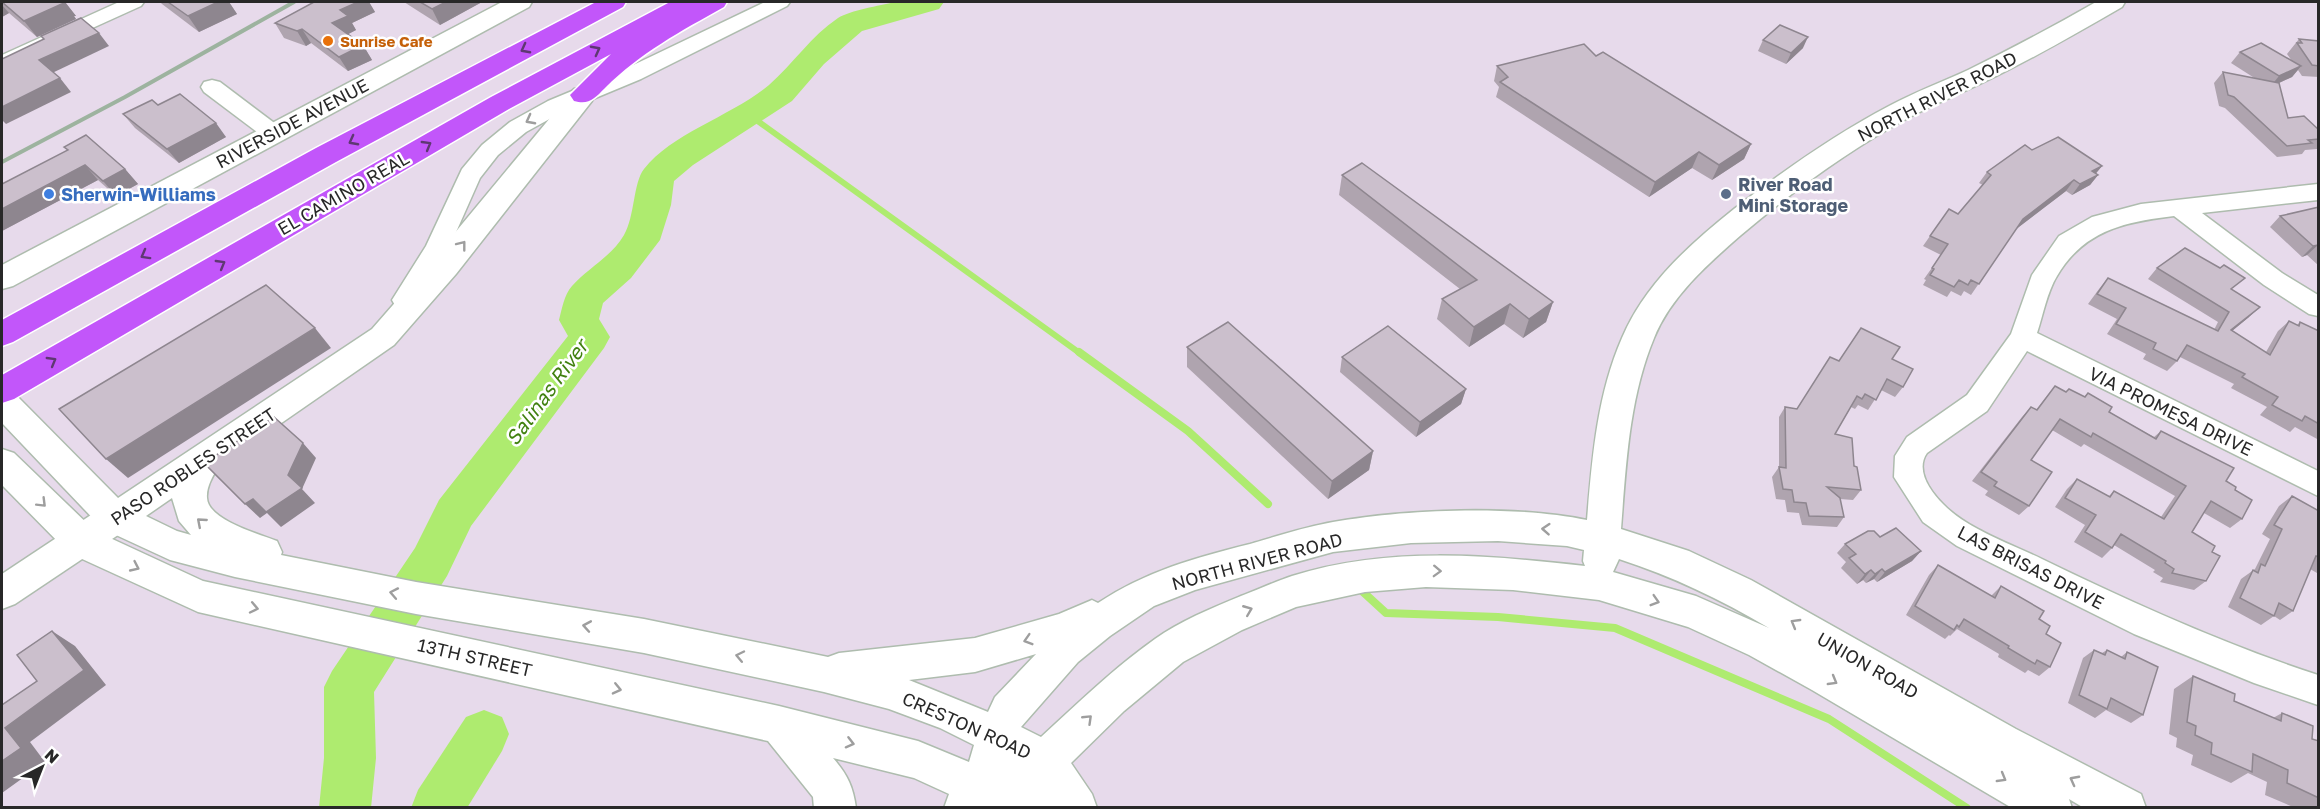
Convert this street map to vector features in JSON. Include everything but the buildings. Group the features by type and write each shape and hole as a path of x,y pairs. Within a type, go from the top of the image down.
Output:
{"highway":[{"path":"2,334 326,155 614,2"},
{"name":"EL CAMINO REAL","path":"2,390 500,103 688,2"},
{"path":"583,94 643,42 715,2"}],"main road":[{"name":"RIVERSIDE AVENUE","path":"2,278 520,2"},
{"name":"NORTH RIVER ROAD","path":"1599,584 1609,455 1620,395 1637,339 1650,311 1676,280 1711,244 1824,156 1924,98 1976,76 2114,2"},
{"name":"PASO ROBLES STREET","path":"2,594 383,337 445,266 583,94"},
{"path":"2,402 115,518 170,545 244,554 338,582 644,636 811,671 975,656 1064,629 1141,596"},
{"path":"206,457 191,483 190,507 195,518 203,526 244,554"},
{"name":"13TH STREET","path":"2,463 82,542 198,596 776,724 918,760 973,798"},
{"name":"NORTH RIVER ROAD","path":"973,798 1009,710 1065,650 1097,624 1141,596 1190,575 1333,537 1411,528 1498,526 1567,531 1604,539"},
{"name":"UNION ROAD","path":"1604,539 1676,562 1738,591 2002,742 2126,807"},
{"path":"973,798 1046,760 1110,698 1170,650 1228,618 1293,592 1365,576 1426,571 1513,574 1599,584"},
{"name":"UNION ROAD","path":"1599,584 1696,613 1762,643 1836,682 2052,807"},
{"name":"CRESTON ROAD","path":"811,671 899,694 952,714 1046,760 1077,807"},
{"path":"776,724 833,789 836,807"},
{"path":"973,798 1062,807"}],"street":[{"name":"PASO ROBLES STREET","path":"383,337 437,248 470,175 490,150 518,127 780,2"},
{"path":"2,63 123,4"},
{"name":"PASO ROBLES STREET","path":"544,142 590,100 633,74"},
{"path":"212,87 273,133"},
{"name":"LAS BRISAS DRIVE","path":"2319,192 2141,212 2100,223 2068,242 2044,275 2023,337 1977,403 1917,445 1910,456 1908,477 1933,513 1967,537 2145,624 2265,674 2319,690"},
{"path":"2178,207 2273,279 2319,307"},
{"name":"VIA PROMESA DRIVE","path":"2023,337 2319,484"}],"waterway":[{"name":"Salinas River","path":"345,808 350,758 349,687 431,562 455,513 590,337 579,320 585,297 617,268 641,240 653,205 657,177 680,157 780,93 812,57 851,24 928,2"},
{"path":"748,114 1081,354"},
{"path":"1079,352 1188,431 1268,504"},
{"path":"1362,591 1386,613 1498,617 1615,628 1829,719 1967,808"},
{"name":"Salinas River","path":"437,808 484,734"}],"railway":[{"path":"2,162 125,97 294,2"}],"place":[{"name":"Sunrise Cafe","path":"328,41"},
{"name":"Sherwin-Williams","path":"49,194"},
{"name":"River Road Mini Storage","path":"1726,194"}]}
